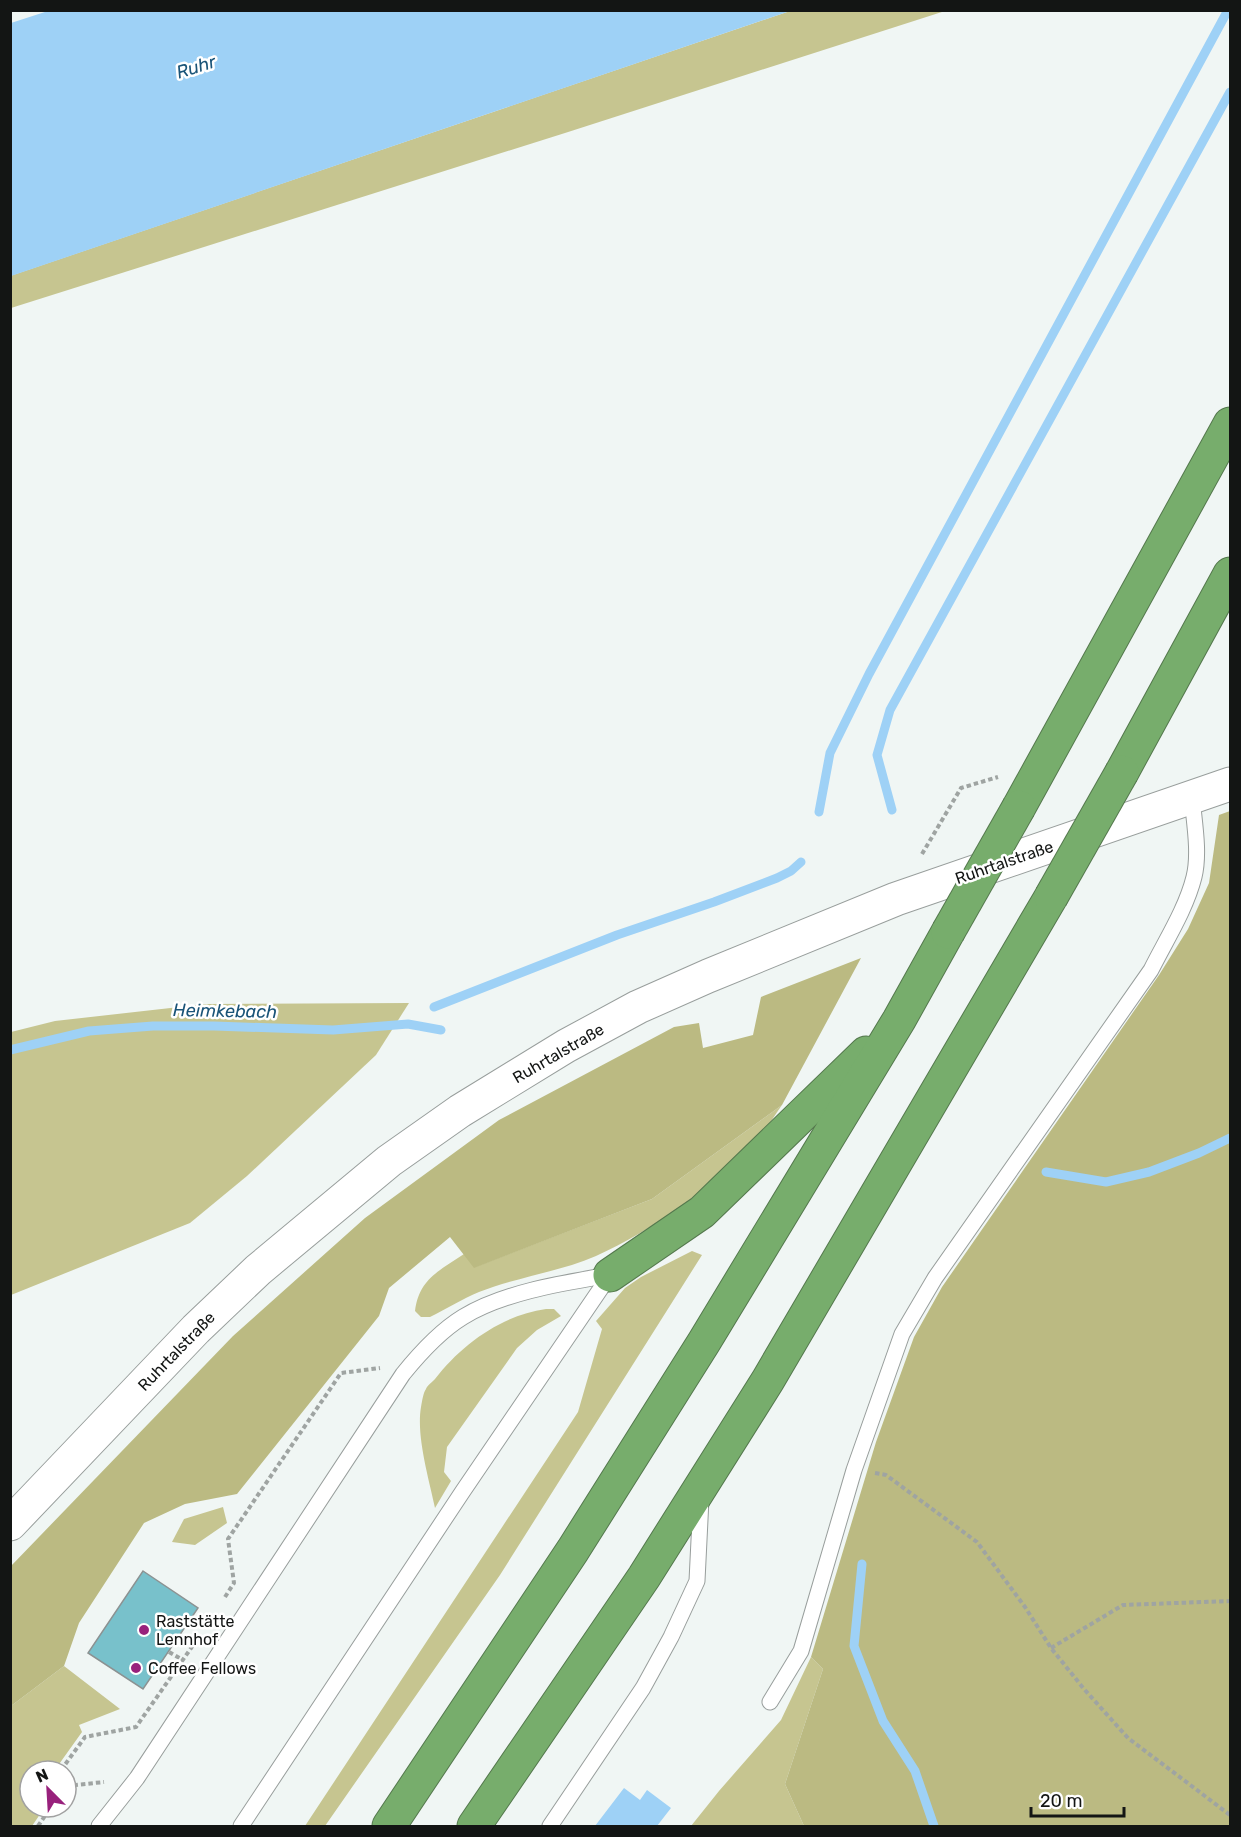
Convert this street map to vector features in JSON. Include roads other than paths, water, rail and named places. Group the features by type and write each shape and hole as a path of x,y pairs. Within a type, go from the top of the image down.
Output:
{"highway":[{"path":"389,1827 585,1531 704,1342 899,1020 1230,424"},
{"path":"474,1827 644,1577 774,1370 1051,897 1230,574"},
{"path":"610,1275 702,1212 899,1020"}],"main road":[{"name":"Ruhrtalstraße","path":"10,1524 196,1329 258,1270 389,1161 460,1111 566,1046 638,1007 780,945 896,899 1230,784"}],"lane":[{"path":"770,1702 801,1651 854,1470 902,1334 935,1278 1151,970 1177,920 1194,876 1196,840 1192,798"},
{"path":"99,1827 137,1778 403,1374 426,1347 463,1317 503,1299 610,1275"},
{"path":"241,1827 463,1491 610,1275"},
{"path":"550,1827 643,1688 671,1638 697,1581 702,1486"}],"water":[{"name":"Ruhr","path":"48,11 790,11 11,276 11,23"},
{"path":"624,1788 640,1800 647,1790 671,1808 657,1826 595,1826"}],"waterway":[{"path":"819,812 830,753 869,674 1228,10"},
{"path":"892,810 877,755 890,710 1230,92"},
{"path":"434,1007 617,935 777,878 791,871 801,862"},
{"name":"Heimkebach","path":"10,1050 89,1031 153,1026 333,1030 408,1024 441,1030"},
{"name":"Heimkebach","path":"1046,1172 1106,1182 1149,1172 1199,1153 1230,1138"},
{"path":"862,1564 854,1646 883,1721 915,1771 934,1826"}],"place":[{"name":"Raststätte Lennhof","path":"144,1630"},
{"name":"Coffee Fellows","path":"136,1668"}]}
